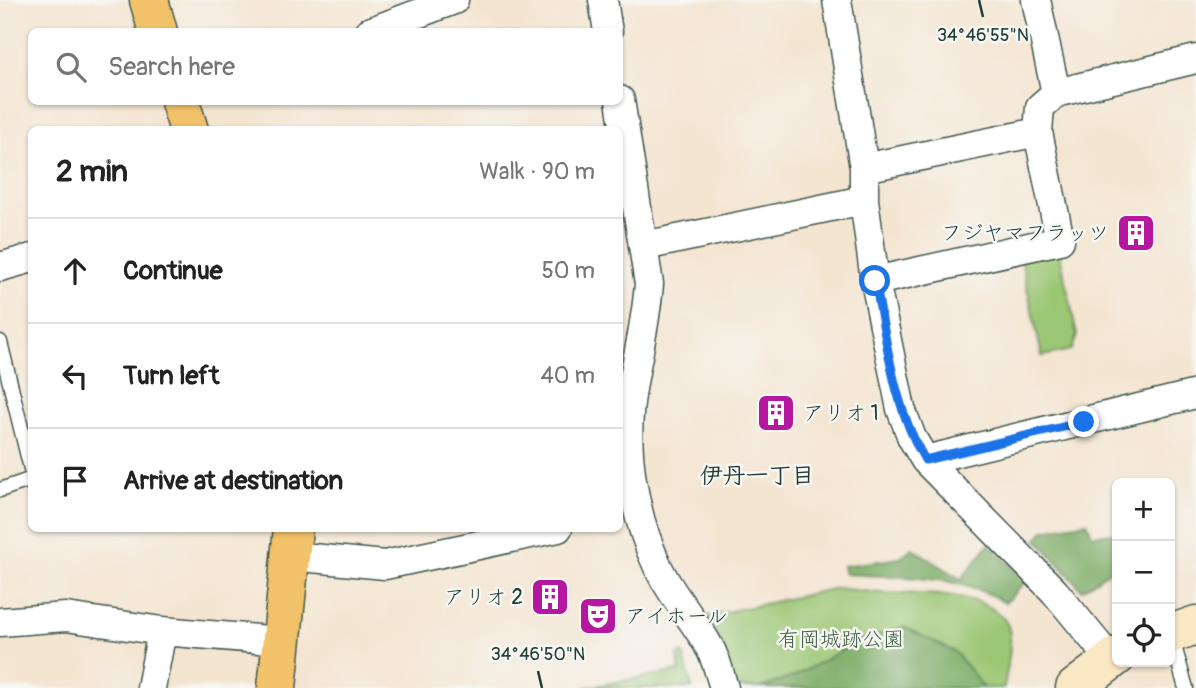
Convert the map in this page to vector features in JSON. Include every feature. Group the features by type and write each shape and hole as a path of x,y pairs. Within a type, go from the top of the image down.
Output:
{"main road":[{"path":"149,0 158,28"},
{"path":"181,105 187,126"},
{"path":"277,688 292,542"}],"street":[{"path":"380,28 454,0"},
{"path":"603,0 607,28"},
{"path":"1036,0 1056,93"},
{"path":"840,1 864,168 864,200 875,281 901,409 912,438 925,460 1055,592 1101,670"},
{"path":"875,281 1060,240 1038,132 1040,107 1056,93 1196,59"},
{"path":"621,105 623,126"},
{"path":"623,127 635,234 649,284 647,312 631,391 629,419 632,477 629,514 686,615 707,642 717,663 724,688"},
{"path":"864,168 1038,132"},
{"path":"635,234 864,200"},
{"path":"0,267 28,259"},
{"path":"925,460 1196,394"},
{"path":"292,542 385,565 539,532"},
{"path":"0,622 66,617 162,631 281,641"},
{"path":"151,688 162,631"},
{"path":"691,650 704,675 706,688"}],"lane":[{"path":"0,342 28,457"},
{"path":"0,490 28,480"},
{"path":"1179,631 1186,688"}],"green space":[{"path":"1058,245 1077,335 1072,350 1042,356 1020,254"},
{"path":"1087,522 1092,535 1112,533 1112,569 1082,590 1037,539 1045,530"},
{"path":"989,544 1025,579 1023,585 1005,603 968,586 928,579 845,574 842,566 900,558 912,548 961,579"},
{"name":"有岡城跡公園","path":"837,588 880,593 934,594 968,599 984,605 997,613 1009,630 1010,646 1004,688 733,688 721,645 708,616"},
{"path":"904,627 955,652 984,688 759,688 793,677 859,641"},
{"path":"683,653 692,688 583,688 680,671 678,655"}],"place":[{"name":"フジヤマフラッツ","path":"1136,233"},
{"name":"アリオ 1","path":"776,413"},
{"name":"アリオ 2","path":"550,597"},
{"name":"アイホール","path":"598,616"}],"district":[{"name":"伊丹一丁目","path":"757,475"}],"route":[{"path":"875,281 901,409 912,438 925,460 1084,422"}]}
